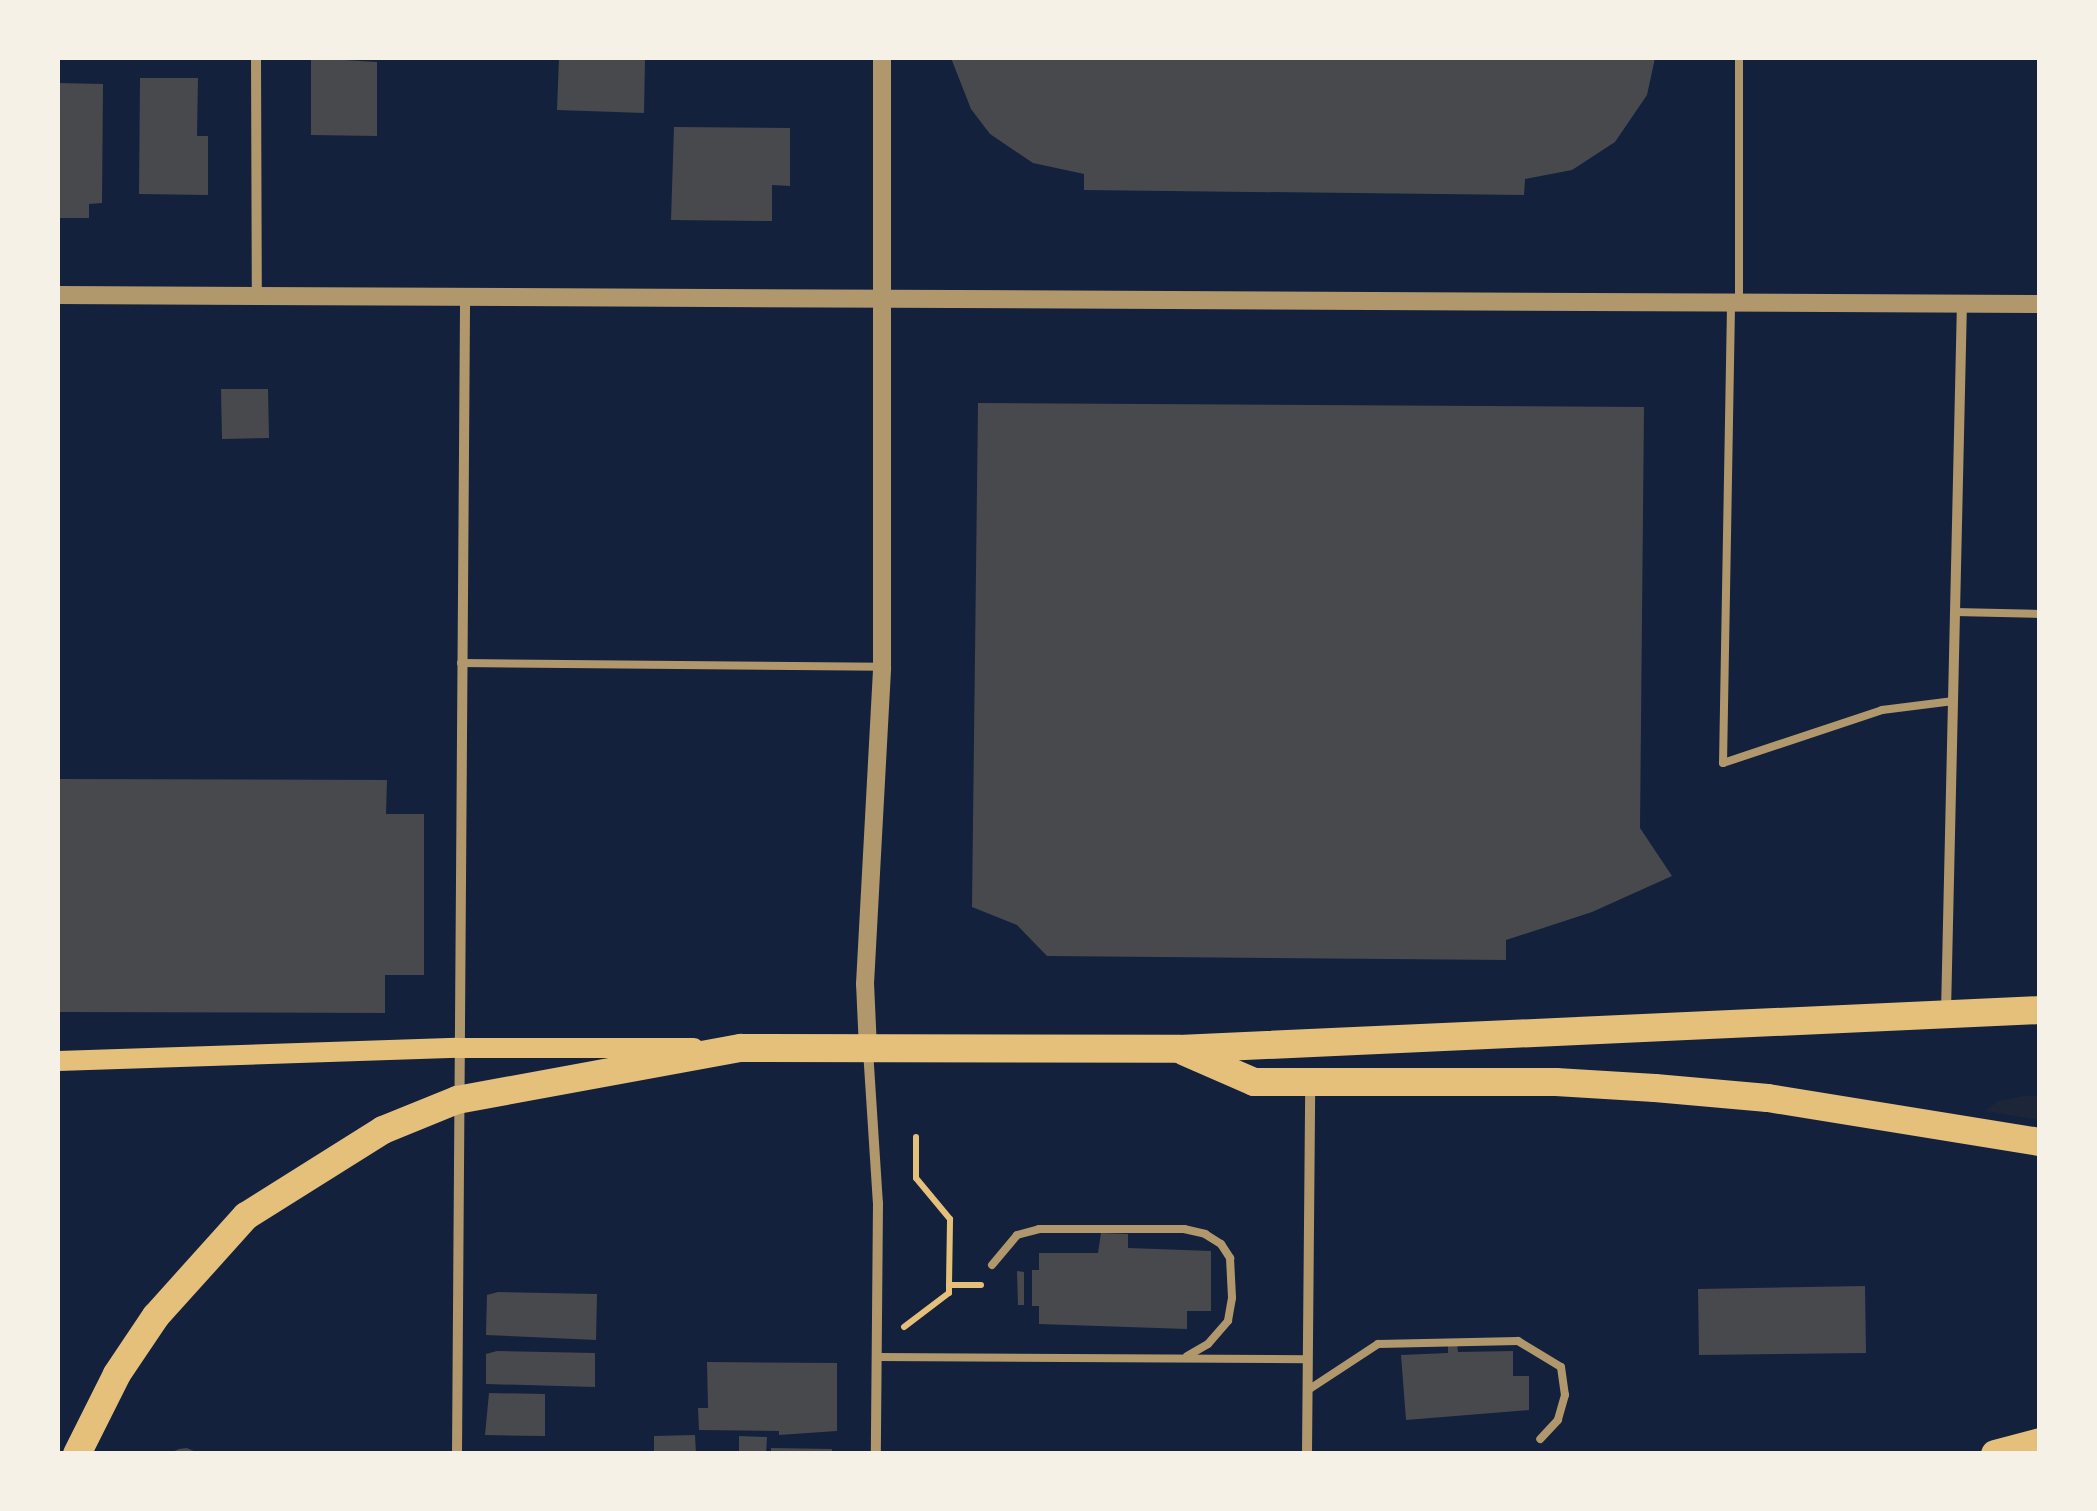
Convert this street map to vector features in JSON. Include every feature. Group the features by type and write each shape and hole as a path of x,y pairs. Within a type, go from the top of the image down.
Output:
{"highway":[{"path":"77,1454 117,1374 156,1316 246,1216 383,1130 457,1100 740,1048 1179,1049 1764,1026 2040,1010"},
{"path":"1179,1049 1254,1082 1310,1086 1556,1082 1655,1088 1768,1098 2040,1142"},
{"path":"1995,1454 2040,1442"}],"main road":[{"path":"58,1062 457,1048 740,1048"}],"street":[{"path":"256,58 257,296"},
{"path":"876,1454 878,1203 865,984 882,667 882,58"},
{"path":"58,295 1735,306 2040,304"},
{"path":"457,1454 465,298"},
{"path":"1946,1014 1962,304"},
{"path":"1307,1454 1310,1086"}],"lane":[{"path":"1739,58 1723,763 1882,710 1953,701"},
{"path":"1955,612 2040,614"},
{"path":"461,663 882,667"},
{"path":"992,1265 1016,1235 1040,1229 1184,1229 1205,1234 1221,1244 1230,1258 1232,1298 1228,1321 1208,1344 1183,1358"},
{"path":"1308,1390 1378,1344 1518,1341 1561,1368 1565,1396 1558,1420 1540,1439"},
{"path":"877,1357 1308,1360"}],"path":[{"path":"904,1326 949,1292 950,1285 950,1218 916,1178 916,1137"}],"shaded area":[{"path":"2039,1096 2039,1120 1985,1111 1998,1101"}],"building":[{"path":"311,58 377,62 377,136 311,135"},
{"path":"559,58 645,58 644,113 557,110"},
{"path":"951,58 1655,58 1647,95 1615,142 1572,170 1525,179 1524,195 1084,190 1084,174 1033,163 990,134 971,109"},
{"path":"140,78 198,78 197,136 208,136 208,195 139,194"},
{"path":"58,83 103,84 102,203 89,204 89,218 58,218"},
{"path":"674,127 790,128 790,186 772,185 772,221 671,220"},
{"path":"221,389 268,389 269,438 222,439"},
{"path":"978,403 1644,407 1640,828 1672,876 1592,912 1506,940 1506,960 1047,956 1017,925 972,907"},
{"path":"58,779 387,780 386,814 424,814 424,975 385,975 385,1013 58,1012"},
{"path":"1101,1233 1128,1234 1128,1248 1211,1251 1211,1311 1187,1311 1187,1329 1039,1324 1039,1306 1032,1306 1032,1270 1039,1270 1039,1253 1098,1253"},
{"path":"1017,1271 1024,1272 1024,1305 1018,1305"},
{"path":"1865,1286 1866,1353 1699,1355 1698,1289"},
{"path":"597,1294 596,1340 486,1335 487,1295"},
{"path":"1448,1344 1457,1344 1458,1352 1513,1351 1513,1376 1529,1376 1529,1410 1406,1420 1401,1355 1448,1353"},
{"path":"595,1353 595,1387 486,1384 486,1354"},
{"path":"707,1362 837,1363 837,1431 779,1435 779,1431 699,1430 698,1408 708,1408"},
{"path":"489,1393 545,1394 545,1436 485,1435"},
{"path":"695,1435 696,1454 654,1454 654,1436"},
{"path":"739,1436 767,1437 766,1454 739,1454"},
{"path":"771,1448 832,1449 832,1454 771,1454"},
{"path":"179,1449 200,1454 168,1454"}]}
